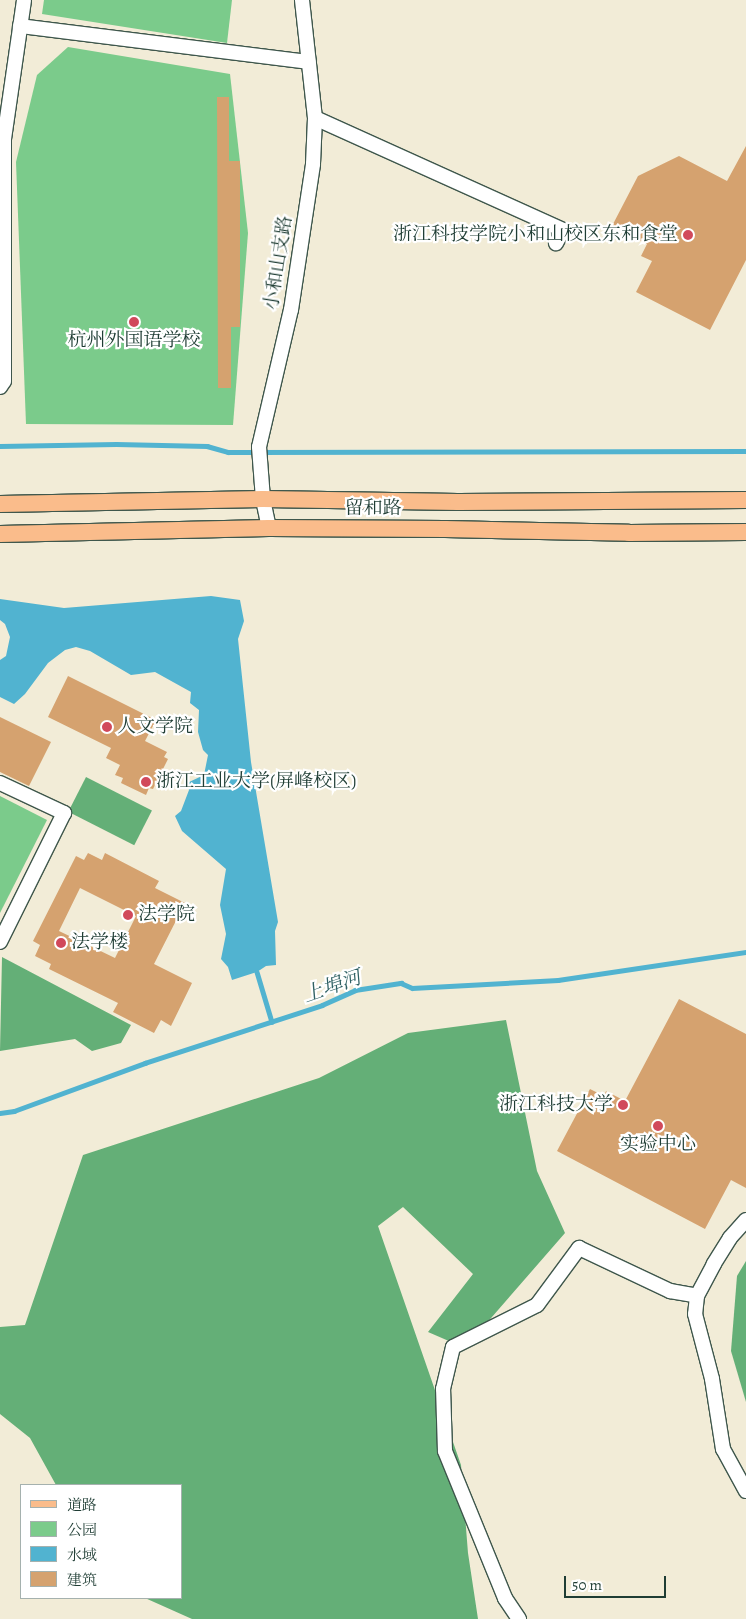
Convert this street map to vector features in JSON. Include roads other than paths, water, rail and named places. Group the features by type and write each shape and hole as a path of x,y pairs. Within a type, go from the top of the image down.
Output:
{"main road":[{"name":"留和路","path":"0,504 263,499 458,502 746,500"},
{"name":"留和路","path":"0,534 269,528 629,533 746,532"}],"street":[{"path":"0,387 4,381 4,139 24,0"},
{"name":"小和山支路","path":"269,528 263,499 260,452 292,310 313,164 315,118 302,0"},
{"path":"20,26 309,62"},
{"path":"315,118 563,230 556,243"},
{"path":"0,784 64,813 1,939"},
{"path":"746,1220 730,1238 697,1296 695,1314 712,1378 723,1450 746,1491"},
{"path":"519,1619 504,1598 445,1451 443,1389 453,1347 538,1305 578,1248 670,1291 697,1296"}],"water":[{"path":"211,596 240,600 244,621 238,639 251,762 278,922 275,931 276,965 266,966 257,972 232,980 228,967 221,959 226,934 220,905 226,869 182,831 175,816 181,811 189,790 187,783 204,775 208,755 203,750 198,732 199,710 190,703 191,692 155,672 131,675 90,651 76,647 65,650 48,663 25,694 14,704 0,697 0,660 6,656 10,637 5,624 0,620 0,599 64,608"}],"waterway":[{"path":"0,446 116,444 207,446 228,452 746,451"},
{"name":"上埠河","path":"0,1113 14,1111 145,1063 322,1005 355,990 401,983 412,988 558,980 746,952"},
{"path":"257,972 272,1022"}],"place":[{"name":"浙江科技学院小和山校区东和食堂","path":"688,235"},
{"name":"杭州外国语学校","path":"134,322"},
{"name":"人文学院","path":"107,727"},
{"name":"浙江工业大学(屏峰校区)","path":"146,782"},
{"name":"法学院","path":"128,915"},
{"name":"法学楼","path":"61,943"},
{"name":"浙江科技大学","path":"623,1105"},
{"name":"实验中心","path":"658,1126"}]}
